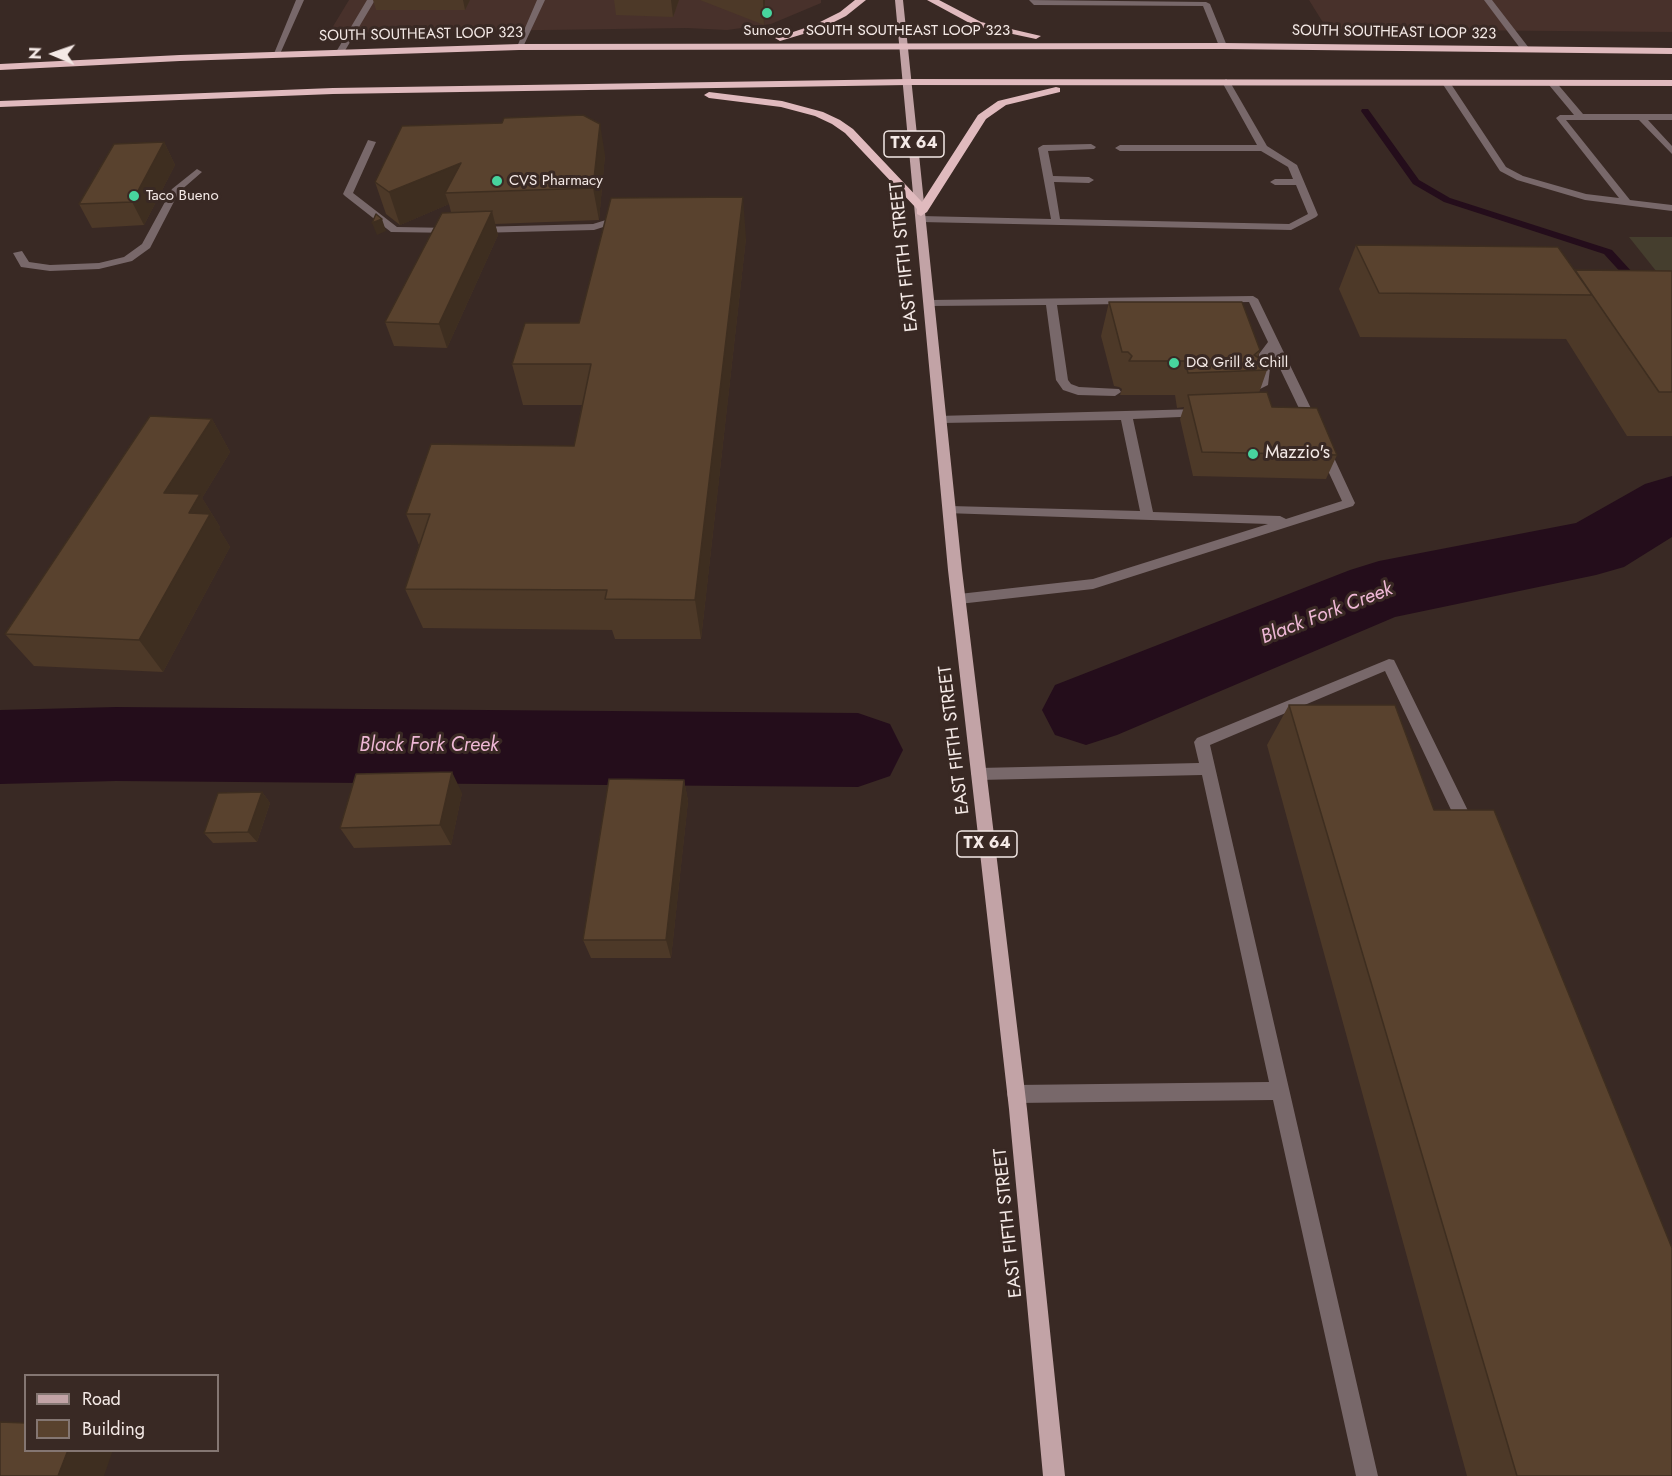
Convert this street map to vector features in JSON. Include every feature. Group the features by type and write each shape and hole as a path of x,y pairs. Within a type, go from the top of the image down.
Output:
{"highway":[{"path":"706,46 761,41 800,33 838,17 861,0"},
{"path":"932,0 962,17 996,29 1106,46"},
{"name":"SOUTH SOUTHEAST LOOP 323","path":"0,67 276,54 519,47 1223,46 1672,51"},
{"path":"0,104 322,92 908,82 1672,83"},
{"path":"620,86 764,100 819,114 849,131 920,212 975,125 992,110 1002,104 1034,94 1103,82"}],"main road":[{"name":"EAST FIFTH STREET","path":"899,0 959,599 1016,1094 1054,1476"}],"lane":[{"path":"276,54 300,0"},
{"path":"340,52 371,0"},
{"path":"519,47 540,0"},
{"path":"1033,0 1034,3 1206,2 1223,46"},
{"path":"1488,0 1526,50"},
{"path":"920,212 1056,222 1291,226 1314,215 1292,165 1263,148 1226,82"},
{"path":"1446,83 1503,169 1520,178 1567,192 1628,204 1672,208"},
{"path":"1552,83 1581,117"},
{"path":"1641,117 1672,151"},
{"path":"1628,204 1560,118 1672,117"},
{"path":"371,142 348,194 395,230 458,231"},
{"path":"1056,222 1042,148 1091,147"},
{"path":"1120,148 1263,148"},
{"path":"18,253 25,265 50,268 99,266 128,260 146,246 175,191 197,171"},
{"path":"1049,179 1089,180"},
{"path":"1275,182 1300,182"},
{"path":"470,230 594,226 613,222 630,213"},
{"path":"929,303 1253,300 1299,408 1349,503 1093,584 959,599"},
{"path":"1051,301 1062,380 1067,387 1078,391 1115,392"},
{"path":"1250,390 1264,382 1265,354 1273,343"},
{"path":"941,419 1126,416 1210,412"},
{"path":"1126,416 1148,517"},
{"path":"950,510 1292,521"},
{"path":"1367,1476 1202,742 1389,664 1461,809 1474,842"},
{"path":"979,774 1208,769"},
{"path":"1016,1094 1280,1090"}],"shaded area":[{"path":"349,0 821,0 821,3 771,24 727,30 687,28 329,33"},
{"path":"1309,0 1672,0 1672,32 1327,29"},
{"path":"1629,237 1672,237 1672,291"}],"building":[{"path":"583,115 600,124 593,188 445,193 461,163 389,192 375,182 402,126 502,123 504,118"},
{"path":"164,142 132,202 79,204 114,144"},
{"path":"743,197 695,600 605,599 607,590 405,589 430,514 406,514 431,444 574,446 591,364 512,364 525,323 579,323 611,198"},
{"path":"492,211 439,324 385,322 442,213"},
{"path":"376,214 382,219 372,223"},
{"path":"1356,245 1558,247 1592,295 1379,293"},
{"path":"1575,270 1672,271 1672,392 1659,392"},
{"path":"1109,302 1242,302 1260,350 1254,355 1264,361 1267,370 1188,373 1185,361 1129,361 1132,356 1128,352 1122,352"},
{"path":"1267,392 1272,407 1317,408 1337,455 1202,452 1188,395"},
{"path":"150,416 212,419 164,493 200,494 189,513 210,514 139,640 5,634"},
{"path":"1289,705 1395,705 1434,810 1494,810 1672,1248 1672,1476 1517,1476"},
{"path":"452,772 440,825 340,828 356,774"},
{"path":"609,779 684,780 666,940 583,940"},
{"path":"262,792 248,832 204,833 218,793"},
{"path":"0,1422 24,1423 24,1452 67,1452 58,1476 0,1476"}],"waterway":[{"path":"1365,111 1416,182 1447,200 1608,252 1639,286 1672,298"},
{"name":"Black Fork Creek","path":"1086,710 1379,591 1596,547 1672,502"},
{"name":"Black Fork Creek","path":"0,747 116,744 858,750"}],"place":[{"name":"Sunoco","path":"767,13"},
{"name":"CVS Pharmacy","path":"497,181"},
{"name":"Taco Bueno","path":"134,196"},
{"name":"DQ Grill & Chill","path":"1174,363"},
{"name":"Mazzio's","path":"1253,454"}]}
